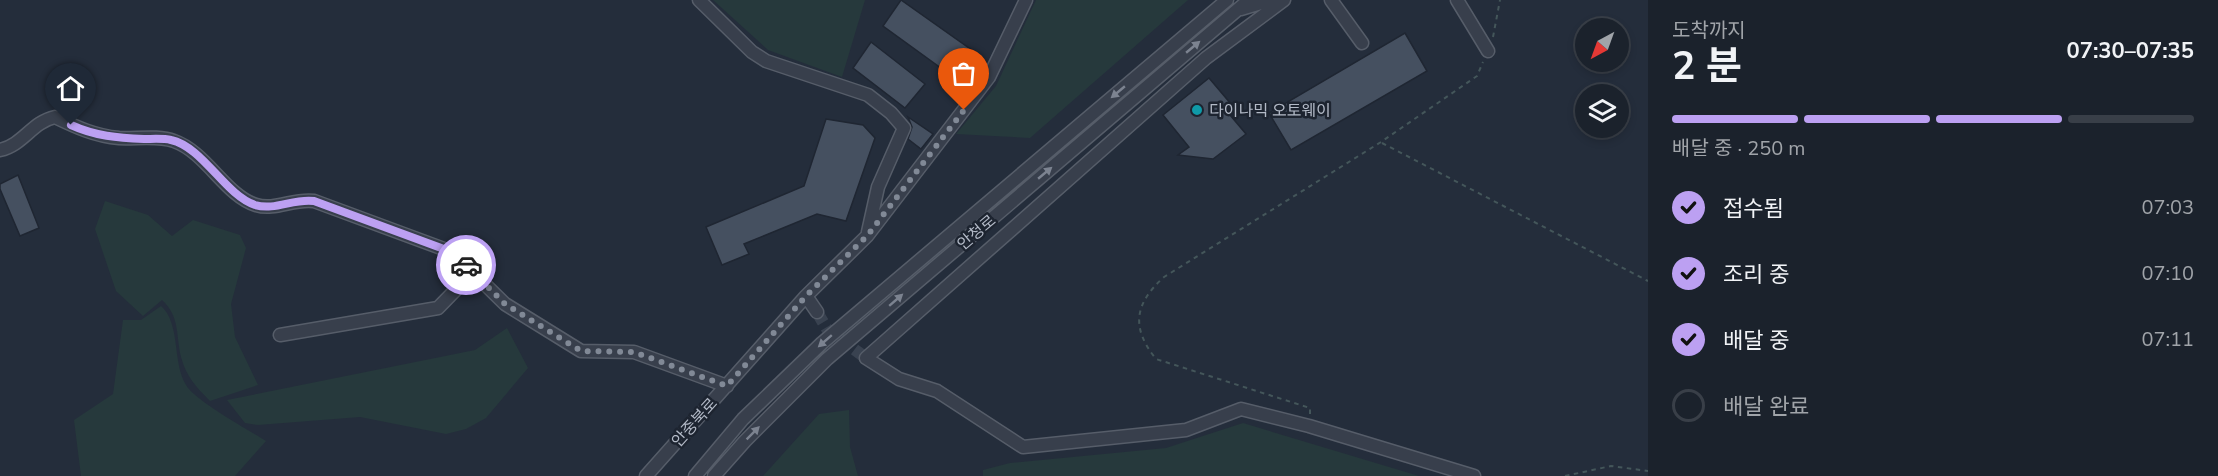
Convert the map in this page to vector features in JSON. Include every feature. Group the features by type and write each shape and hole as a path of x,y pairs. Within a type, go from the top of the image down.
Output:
{"street":[{"path":"699,0 752,52 766,61 868,95 891,113 904,128 878,187 867,236"},
{"name":"안중북로","path":"646,476 806,296 867,236 989,77 1026,0"},
{"name":"안청로","path":"695,476 743,419 822,343 1227,0"},
{"name":"안청로","path":"714,476 745,441 827,359 1249,0"},
{"path":"1237,10 1271,0"},
{"path":"1284,0 1197,65 866,358 899,379 936,391 1023,447 1186,430 1241,409 1309,426 1474,476"},
{"path":"1331,0 1362,43"},
{"path":"1457,0 1488,51"},
{"path":"0,150 13,147 37,125 55,117 88,133 119,138 171,140 218,173 243,200 269,207 307,200 452,252 505,304 581,351 634,352 727,386"},
{"path":"280,335 438,308 473,272"},
{"path":"806,296 817,312"}],"path":[{"path":"1309,426 1310,408 1156,359 1144,344 1138,328 1142,308 1153,287 1164,277 1381,142 1477,76 1495,34 1500,0"},
{"path":"1381,142 1648,281"},
{"path":"1565,476 1611,466 1648,471"}],"shaded area":[{"path":"713,0 865,0 842,77 768,50"},
{"path":"1036,0 1188,0 1030,138 956,134 996,86"},
{"path":"105,201 148,215 172,236 193,220 240,235 246,248 231,304 235,337 258,385 210,401 196,386 186,370 181,357 175,320 168,306 162,300 143,316 116,291 95,229"},
{"path":"161,306 171,323 179,365 186,385 211,407 266,441 235,476 81,476 74,420 113,394 123,320 141,320"},
{"path":"507,328 528,368 486,418 466,429 446,434 360,417 258,425 245,423 227,400 475,350"},
{"path":"849,410 850,447 858,476 763,476 819,414"},
{"path":"1243,423 1419,476 983,476 983,470 1010,463 1166,448"}],"building":[{"path":"901,0 983,58 963,84 883,26"},
{"path":"1405,33 1427,71 1291,150 1269,113"},
{"path":"871,42 925,84 905,108 853,68"},
{"path":"1209,78 1231,104 1225,109 1246,134 1213,159 1178,155 1189,147 1163,115"},
{"path":"908,117 933,134 921,149 908,139 912,127"},
{"path":"826,119 863,125 875,138 846,221 817,214 744,244 749,254 722,265 706,227 804,186"},
{"path":"18,175 39,228 20,236 0,189 0,184"}],"tunnel":[{"path":"817,312 827,329 866,358"}],"way so far":[{"path":"466,265 505,304 581,351 634,352 727,386 806,296 867,236 964,110"}],"place":[{"name":"다이나믹 오토웨이","path":"1197,110"}],"route":[{"path":"71,125 88,133 119,138 171,140 179,143 218,173 243,200 269,207 295,201 314,201 452,252 466,265"}]}
